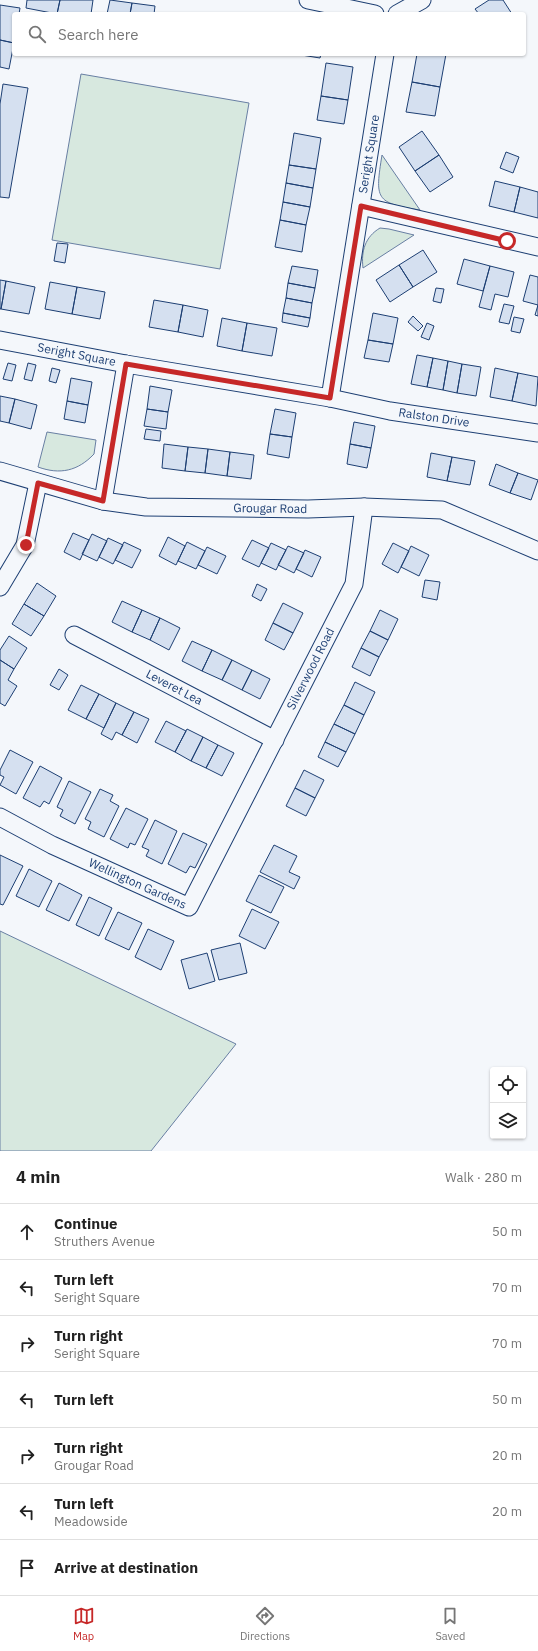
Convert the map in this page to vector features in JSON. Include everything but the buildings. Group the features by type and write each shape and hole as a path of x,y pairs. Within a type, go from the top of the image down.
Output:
{"street":[{"path":"308,0 365,12"},
{"path":"401,12 422,0"},
{"name":"Seright Square","path":"0,340 126,364 330,398 385,56"},
{"path":"361,206 538,247"},
{"path":"103,501 126,364"},
{"name":"Ralston Drive","path":"330,398 390,411 538,433"},
{"name":"Grougar Road","path":"0,471 103,501 146,507 308,509 364,507 442,510 538,551"},
{"path":"0,587 26,545 38,483"},
{"name":"Silverwood Road","path":"233,822 354,584 364,507"},
{"name":"Leveret Lea","path":"74,635 274,740"},
{"name":"Wellington Gardens","path":"0,817 52,845 190,907 233,822"}],"shaded area":[{"path":"81,74 249,103 220,269 52,240"},
{"path":"382,155 420,210 394,205 386,201 382,196 379,190 379,181"},
{"path":"380,228 414,235 363,268 365,245 371,236"},
{"path":"47,432 96,440 94,454 82,464 68,470 54,471 38,467"},
{"path":"0,931 236,1044 151,1151 0,1151"}],"route":[{"path":"26,545 38,483 103,501 126,364 330,398 361,206 507,241"}]}
